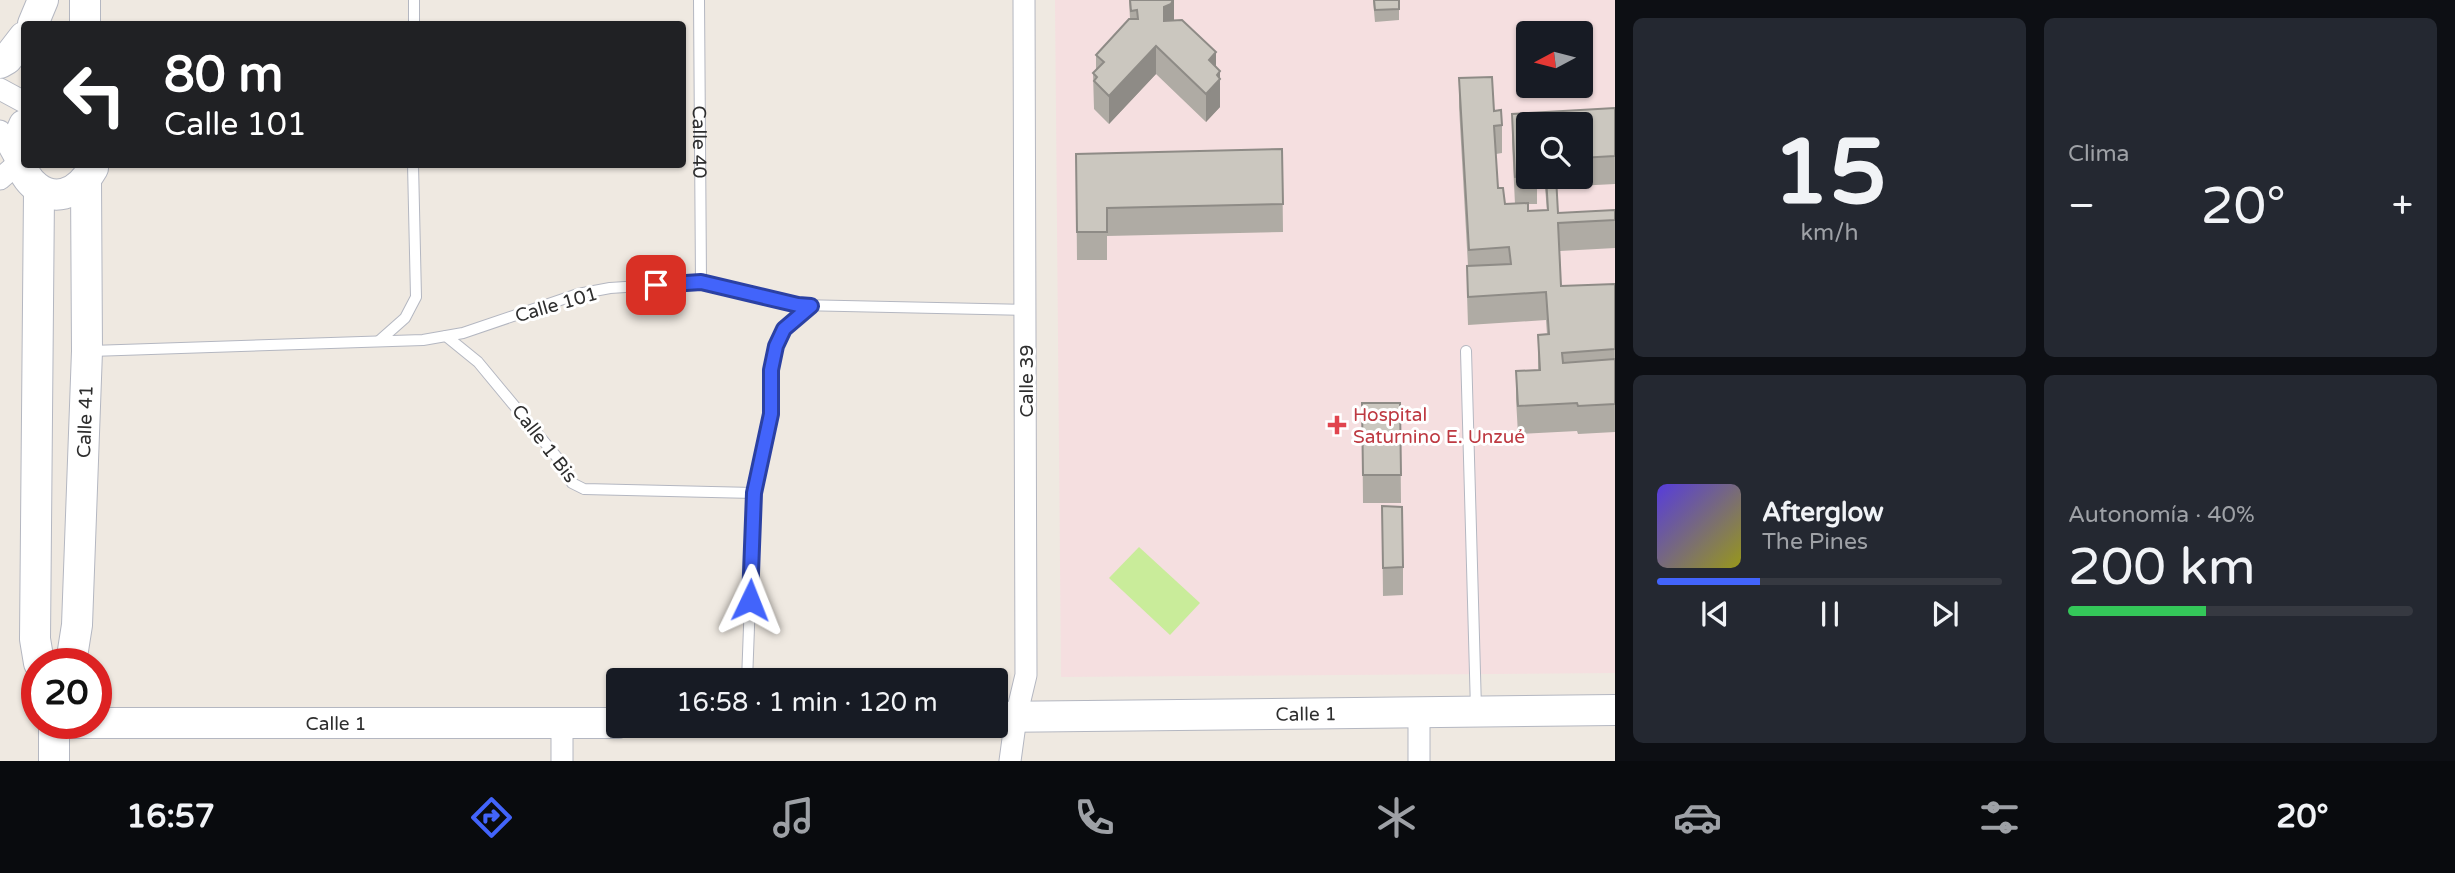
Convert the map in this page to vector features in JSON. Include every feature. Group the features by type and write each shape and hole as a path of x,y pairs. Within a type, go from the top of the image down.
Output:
{"street":[{"path":"34,21 43,0"},
{"path":"51,21 52,0"},
{"path":"85,0 85,21"},
{"name":"Calle 39","path":"1008,713 1027,675 1024,0"},
{"path":"0,63 7,59 21,41"},
{"path":"0,89 21,100"},
{"path":"21,130 7,158 22,179 39,192 60,195 70,192 90,173"},
{"name":"Calle 41","path":"73,648 77,625 87,351 90,173"},
{"path":"36,648 39,192"},
{"name":"Calle 1","path":"1008,717 1615,710"},
{"path":"1419,713 1419,761"},
{"name":"Calle 1","path":"112,723 606,723"},
{"path":"562,724 562,761"},
{"name":"Calle 39","path":"1008,738 1010,761"},
{"path":"54,739 54,761"}],"lane":[{"path":"414,0 414,21"},
{"name":"Calle 40","path":"699,0 701,282"},
{"path":"379,341 405,318 416,297 413,168"},
{"name":"Calle 101","path":"87,351 423,340 463,333 578,294 610,288 701,282 798,305 1025,310"},
{"path":"747,668 754,493 771,414 771,370 776,346 784,329 811,306"},
{"name":"Calle 1 Bis","path":"446,336 478,362 565,467 572,483 584,489 754,493"},
{"path":"1466,351 1476,712"}],"shaded area":[{"name":"Hospital Saturnino E. Unzué","path":"1055,0 1615,0 1615,673 1061,677"}],"green space":[{"path":"1139,547 1200,603 1170,635 1109,578"}],"building":[{"path":"1130,0 1173,0 1164,7 1164,21 1182,20 1216,52 1209,60 1220,71 1217,75 1220,79 1206,94 1156,46 1109,96 1094,81 1097,77 1093,73 1104,62 1096,55 1129,19 1138,19 1137,10 1131,11"},
{"path":"1374,0 1399,0 1399,9 1375,10"},
{"path":"1492,77 1494,111 1501,110 1502,125 1494,126 1498,188 1503,188 1505,204 1528,203 1528,211 1548,210 1547,189 1557,189 1558,213 1615,210 1615,220 1558,223 1561,286 1615,284 1615,349 1562,353 1563,363 1615,359 1615,404 1518,406 1516,371 1540,370 1538,335 1549,334 1546,292 1468,297 1467,266 1511,264 1509,247 1469,250 1459,78"},
{"path":"1615,108 1615,156 1593,157 1593,112 1546,112"},
{"path":"1512,114 1516,114 1515,177"},
{"path":"1282,149 1283,204 1107,208 1107,232 1077,232 1076,154"},
{"path":"1362,403 1400,403 1401,475 1363,475"},
{"path":"1382,506 1402,507 1403,567 1383,568"}],"place":[{"name":"Hospital Saturnino E. Unzué","path":"1337,425"}],"route":[{"path":"656,285 701,282 811,306 784,329 776,346 771,370 771,414 754,493 750,600"}]}
